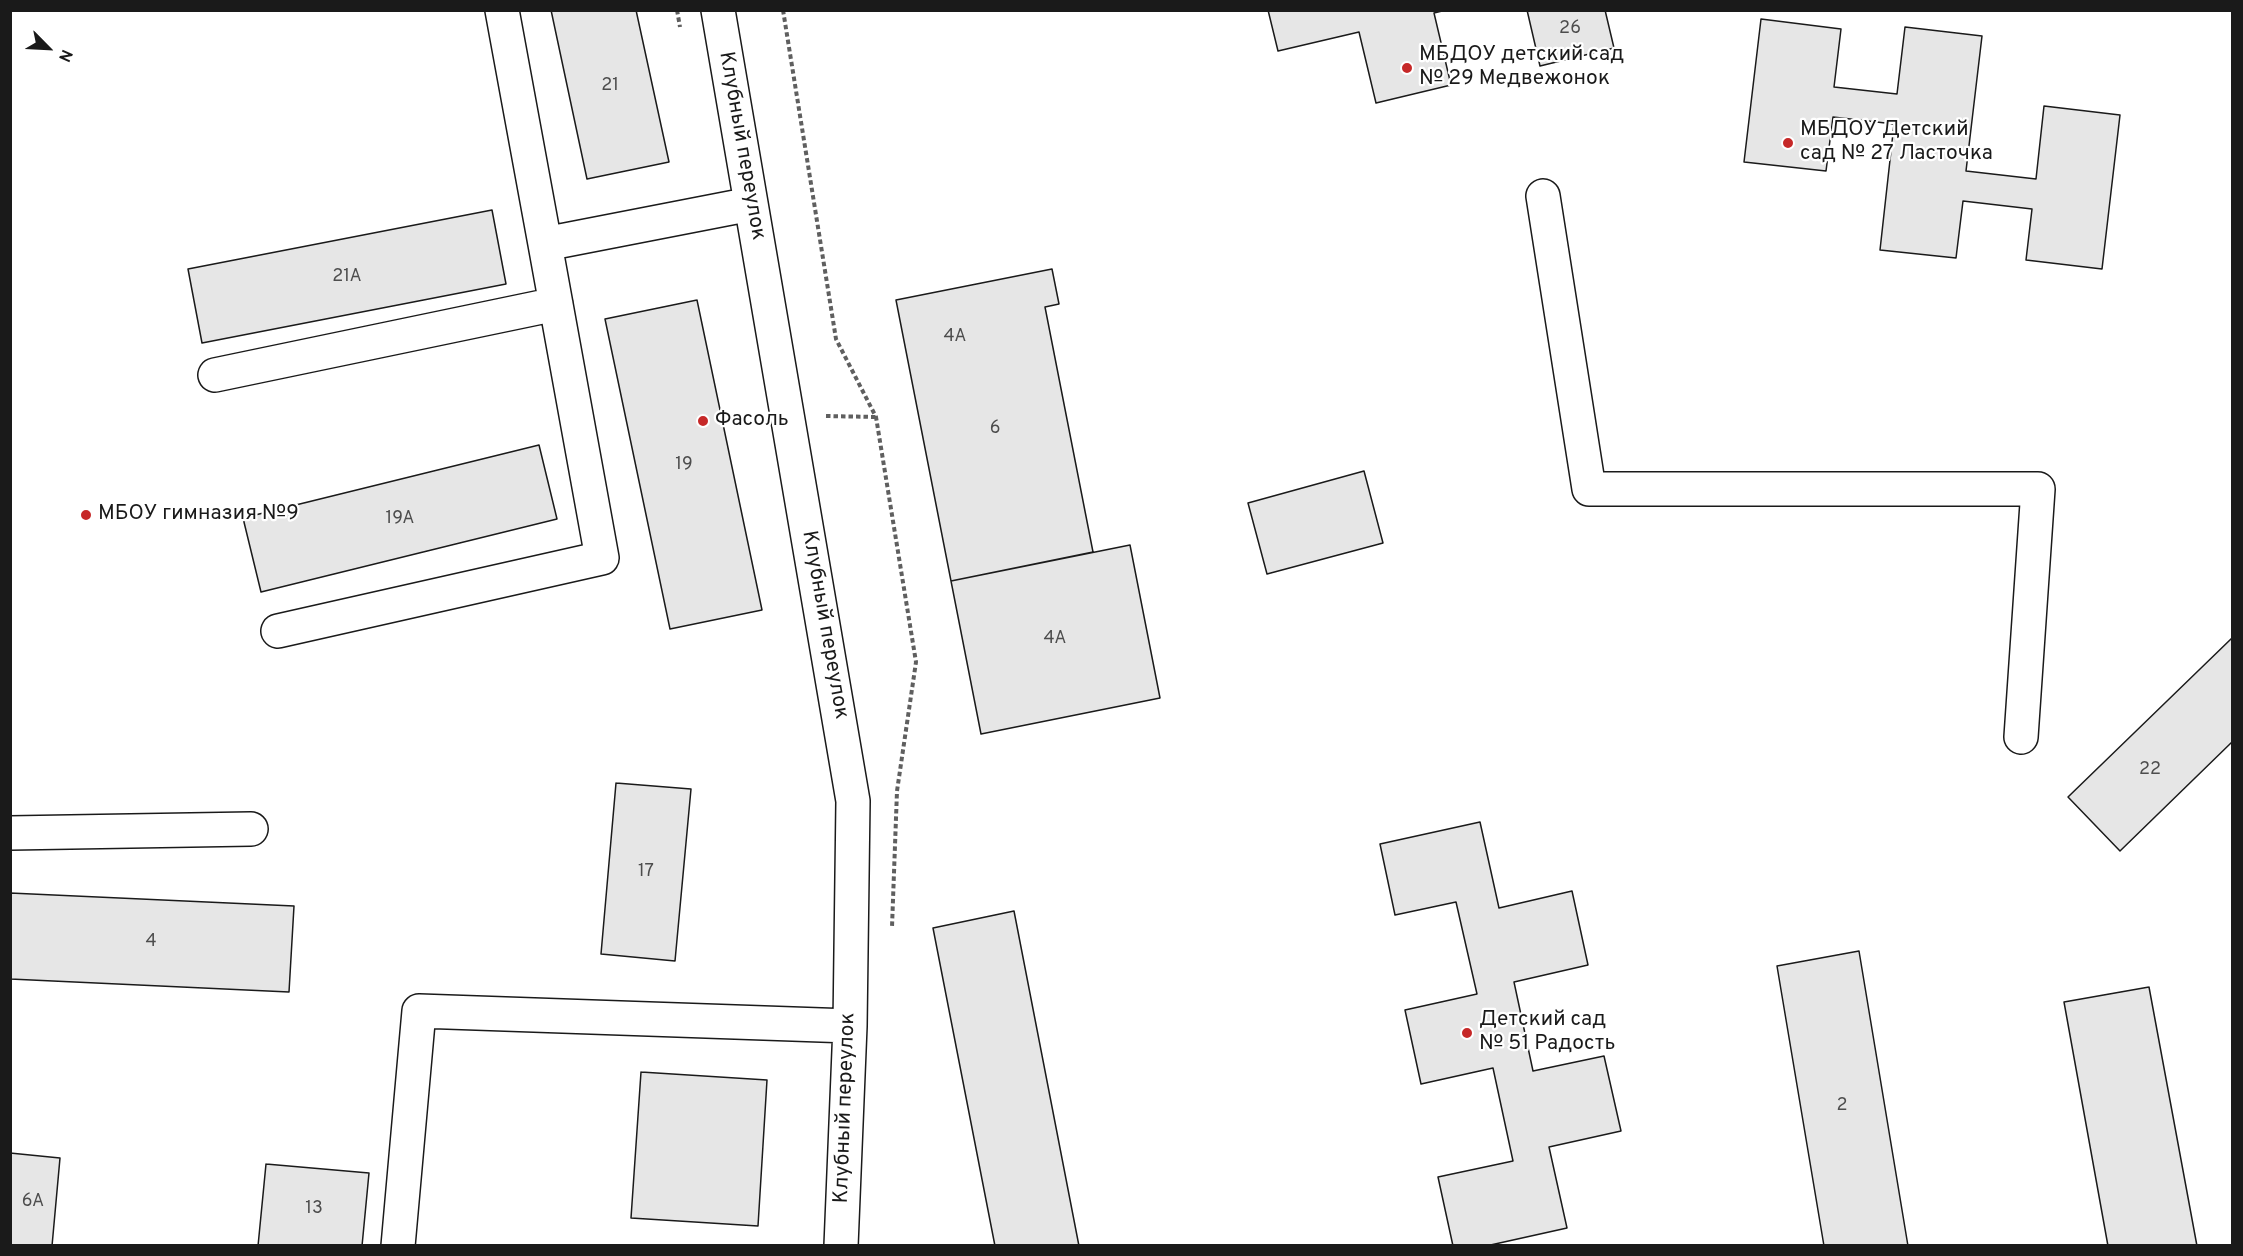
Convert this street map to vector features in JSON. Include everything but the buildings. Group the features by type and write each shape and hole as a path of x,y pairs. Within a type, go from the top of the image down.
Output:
{"street":[{"path":"278,631 602,558 502,10"},
{"name":"Клубный переулок","path":"718,10 853,801 850,1026 841,1245"},
{"path":"1543,196 1589,489 2038,489 2021,737"},
{"path":"546,244 751,204"},
{"path":"215,375 556,304"},
{"path":"10,833 251,829"},
{"path":"398,1245 420,1011 850,1026"}],"path":[{"path":"677,10 681,34"},
{"path":"783,10 836,339 876,417 916,662 897,791 891,934"}],"place":[{"name":"МБДОУ детский сад № 29 Медвежонок","path":"1407,68"},
{"name":"МБДОУ Детский сад № 27 Ласточка","path":"1788,143"},
{"name":"Фасоль","path":"703,421"},
{"name":"МБОУ гимназия №9","path":"86,515"},
{"name":"Детский сад № 51 Радость","path":"1467,1033"}]}
